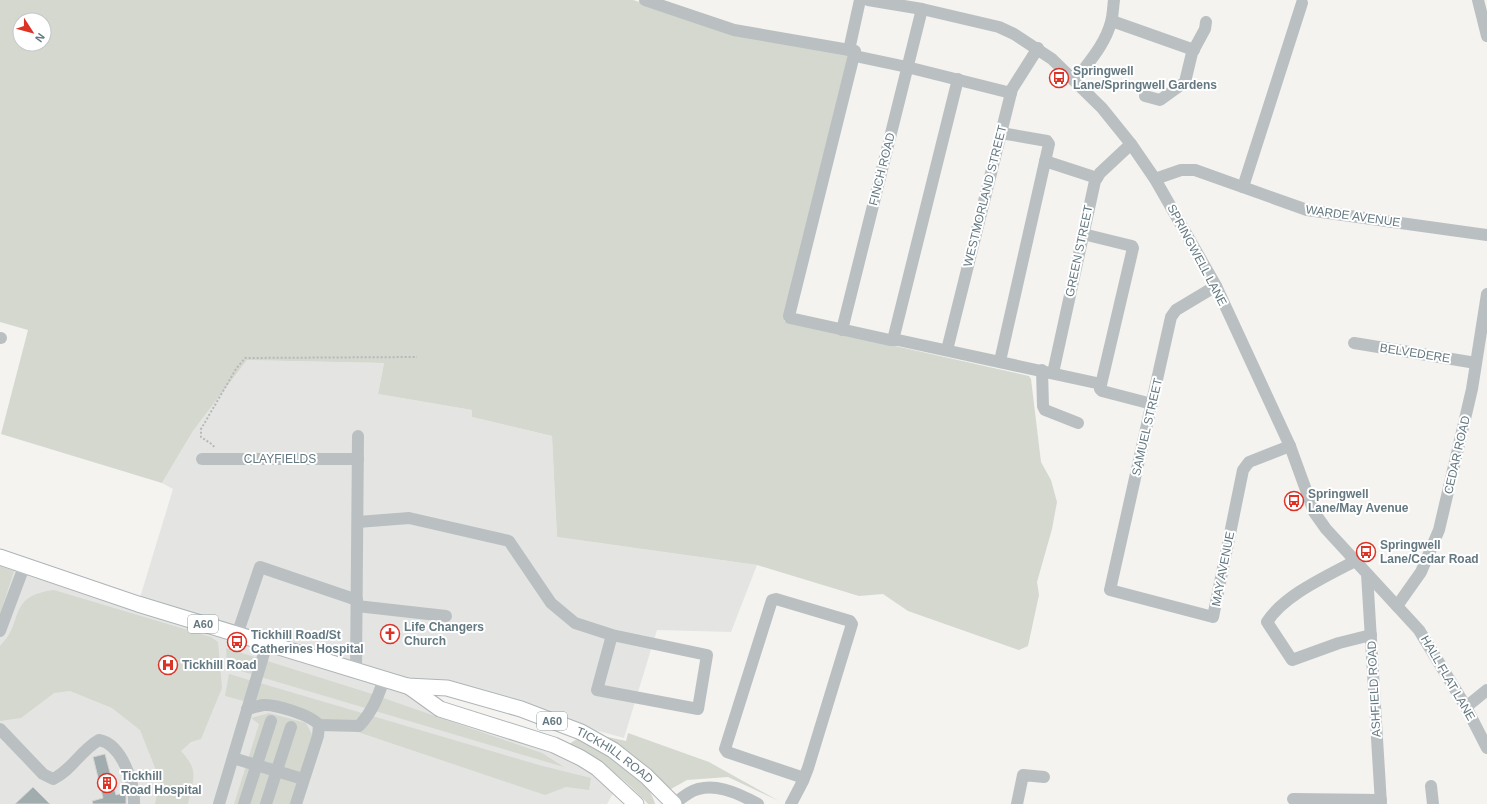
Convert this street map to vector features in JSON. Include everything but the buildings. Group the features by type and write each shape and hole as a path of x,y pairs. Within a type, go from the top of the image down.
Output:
{"main road":[{"name":"TICKHILL ROAD","path":"0,557 138,604 407,686 447,688 521,710 582,732 624,758 646,776 674,804"},
{"name":"TICKHILL ROAD","path":"407,686 440,709 554,745 581,758 597,768 636,804"}],"street":[{"path":"645,0 738,31 852,53 1011,93"},
{"path":"860,0 852,53 789,316 790,318 842,330 1000,361 1101,384"},
{"name":"SPRINGWELL LANE","path":"871,0 922,9 998,28 1014,34 1038,48 1075,81 1102,108 1131,144 1155,179 1216,286 1290,446 1314,512 1326,529 1419,630"},
{"path":"1075,81 1100,47 1112,21 1114,0"},
{"path":"1478,0 1487,36"},
{"path":"1243,187 1302,3"},
{"name":"FINCH ROAD","path":"842,330 922,9"},
{"path":"1112,21 1194,50"},
{"path":"1145,96 1160,100 1185,82 1194,50 1205,30 1206,22"},
{"name":"WESTMORLAND STREET","path":"947,350 1011,93 1020,74 1038,48"},
{"path":"893,340 958,80"},
{"path":"1000,361 1049,144 1047,141 1001,133"},
{"name":"GREEN STREET","path":"1078,423 1045,410 1043,406 1048,372 1097,178 1100,173 1131,144"},
{"path":"1045,161 1097,178"},
{"name":"WARDE AVENUE","path":"1155,179 1181,170 1195,170 1307,210 1487,235"},
{"path":"1083,234 1132,246 1133,248 1101,384 1102,391 1152,404"},
{"name":"SAMUEL STREET","path":"1110,590 1171,318 1176,310 1216,286"},
{"name":"CEDAR ROAD","path":"1397,606 1421,572 1439,530 1472,390 1487,294"},
{"name":"BELVEDERE","path":"1354,343 1476,363"},
{"path":"356,670 358,436"},
{"name":"MAY AVENUE","path":"1110,590 1213,617 1243,470 1250,462 1290,446"},
{"name":"CLAYFIELDS","path":"202,459 358,459"},
{"path":"358,522 409,518 509,541 552,603 575,623 612,635 707,655 698,709 597,690 612,635"},
{"path":"1355,561 1303,590 1277,610 1267,622 1292,660 1339,643 1371,635"},
{"path":"0,631 24,564"},
{"path":"238,635 260,567 357,603 446,616"},
{"name":"ASHFIELD ROAD","path":"1367,574 1381,802"},
{"path":"791,804 804,778 852,624 850,621 776,599 772,600 725,749 727,752 804,778"},
{"name":"HALL FLAT LANE","path":"1419,630 1466,707 1487,748"},
{"path":"219,804 267,643"},
{"path":"319,725 359,726 367,718 374,706 384,679"},
{"path":"1466,707 1487,690"},
{"path":"247,709 263,705 275,706 306,716 316,721 319,725 318,736 296,804"},
{"path":"244,804 271,721"},
{"path":"266,804 291,727"},
{"path":"0,729 43,774 53,779 62,775 99,740 110,745 125,766 132,782 134,804"},
{"path":"233,758 304,779"},
{"path":"1017,804 1024,774 1044,777"},
{"path":"1431,786 1433,804"},
{"name":"TICKHILL ROAD","path":"674,804 689,792 704,787 730,791 758,804"},
{"path":"1293,799 1381,802"}],"path":[{"path":"217,459 213,445 201,437 201,428 236,369 245,358 417,357"}],"shaded area":[{"path":"0,0 633,0 751,36 850,55 784,321 1029,376 1031,379 1041,462 1051,480 1057,502 1052,529 1037,582 1039,595 1028,646 1019,650 908,611 883,594 859,596 757,565 557,537 552,436 472,417 472,410 378,394 384,363 247,360 193,431 162,483 1,434 28,330 0,322"},
{"path":"247,360 384,363 378,394 472,410 472,417 552,436 557,537 757,565 731,632 657,630 624,738 159,610 407,686 440,709 554,745 618,785 607,804 0,804 0,557 138,604 173,489 162,483 193,431"},
{"path":"0,566 14,571 0,615"},
{"path":"54,590 211,637 218,642 222,688 201,739 191,742 181,751 191,764 194,776 188,804 155,804 160,780 140,730 112,708 70,691 54,693 21,718 0,721 0,646 8,637 22,604 29,598 39,593"},
{"path":"226,648 369,693 542,753 564,767 227,667"},
{"path":"229,674 539,765 591,778 589,790 566,787 545,795 346,728 225,696"},
{"path":"269,713 306,723 315,740 295,804 234,804 259,724 251,718"},
{"path":"628,733 709,762 779,801 728,777 687,780 671,789 663,785 603,736 626,741"},
{"path":"580,737 612,757 634,774 651,794 655,804 648,804 630,786 611,771 569,744"}],"place":[{"name":"Springwell Lane/Springwell Gardens","path":"1059,78"},
{"name":"Springwell Lane/May Avenue","path":"1294,501"},
{"name":"Springwell Lane/Cedar Road","path":"1366,552"},
{"name":"Life Changers Church","path":"390,634"},
{"name":"Tickhill Road/St Catherines Hospital","path":"237,642"},
{"name":"Tickhill Road","path":"168,665"},
{"name":"Tickhill Road Hospital","path":"107,783"}]}
